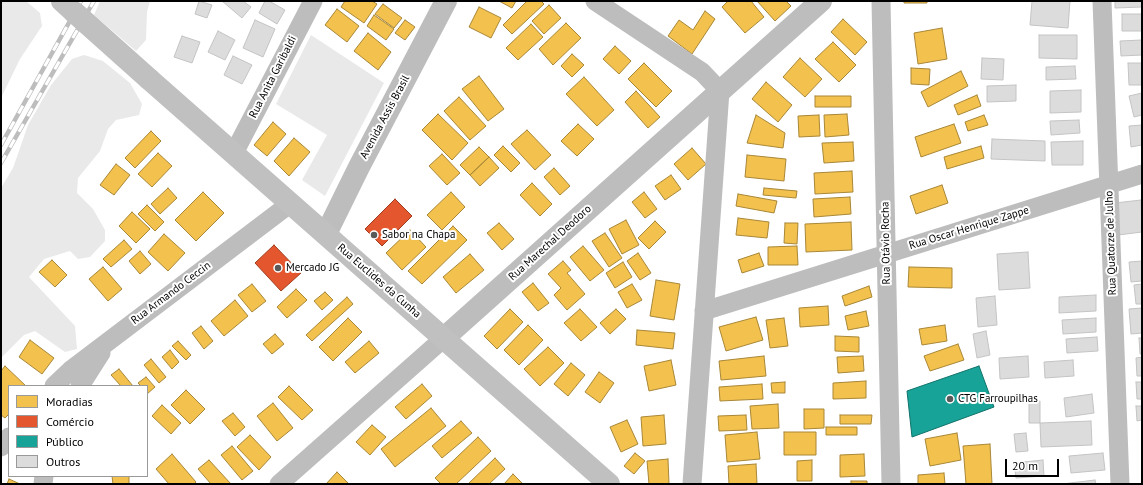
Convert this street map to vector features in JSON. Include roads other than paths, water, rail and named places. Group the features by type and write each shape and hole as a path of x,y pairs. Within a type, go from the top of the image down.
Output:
{"main road":[{"name":"Rua Euclides da Cunha","path":"62,1 609,484"}],"street":[{"name":"Rua Anita Garibaldi","path":"234,153 312,1"},
{"name":"Avenida Assis Brasil","path":"326,234 359,167 446,1"},
{"path":"595,1 702,72 720,91 692,484"},
{"name":"Rua Marechal Deodoro","path":"279,484 821,1"},
{"name":"Rua Otávio Rocha","path":"881,1 891,484"},
{"name":"Rua Quatorze de Julho","path":"1102,1 1120,484"},
{"name":"Rua Oscar Henrique Zappe","path":"704,311 1142,174"},
{"name":"Rua Armando Ceccin","path":"55,385 72,369 111,338 291,203"},
{"path":"81,385 111,338"},
{"path":"1,447 8,438"}],"railway":[{"path":"1,145 81,1"},
{"path":"1,163 94,1"}],"place":[{"name":"Sabor na Chapa","path":"374,235"},
{"name":"Mercado JG","path":"278,268"},
{"name":"CTG Farroupilhas","path":"950,399"}]}
